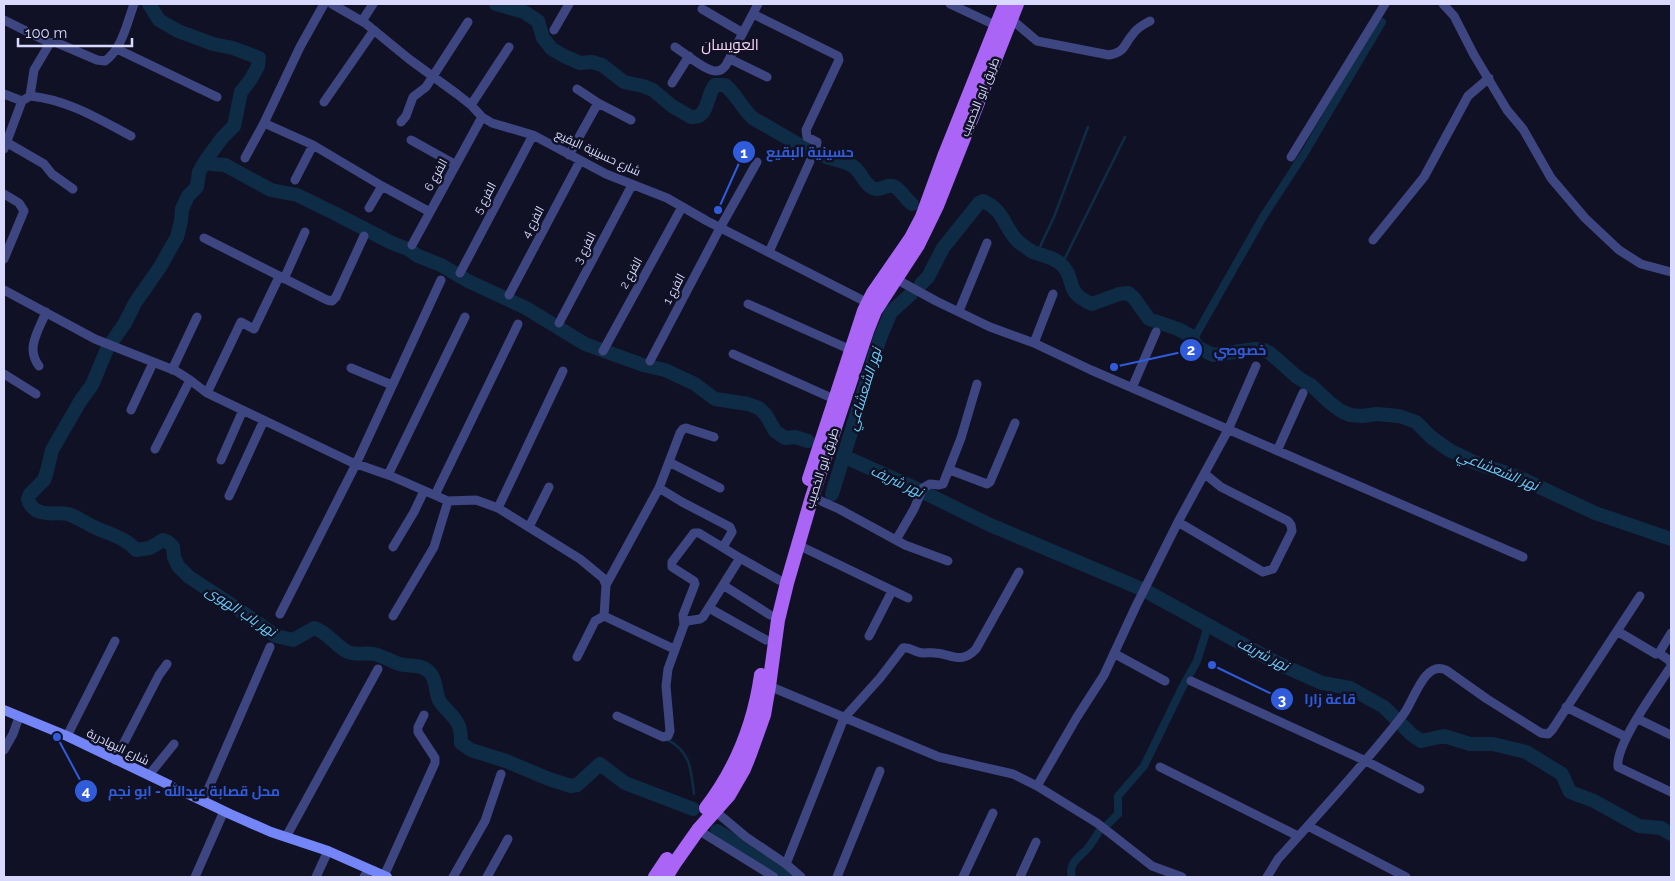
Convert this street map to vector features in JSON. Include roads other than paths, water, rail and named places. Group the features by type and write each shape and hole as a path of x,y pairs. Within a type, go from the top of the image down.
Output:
{"main road":[{"name":"طريق ابو الخصيب","path":"655,877 722,786 754,727 764,714 778,620 798,545 867,331 875,311 926,229 1005,4"},
{"name":"طريق ابو الخصيب","path":"666,877 698,830 729,795 744,769 754,727 770,615 804,494 850,350 868,303 917,228 1012,20 1017,4"},
{"name":"شارع البهادرية","path":"4,710 67,736 203,801 286,837 328,852 367,873 386,876"}],"street":[{"path":"4,20 50,43 55,42 97,60 105,61 117,49 134,4"},
{"path":"245,158 300,47 324,4"},
{"name":"شارع حسينية البقيع","path":"332,4 362,21 492,123 533,135 580,161 632,185 648,189 667,198 720,228 868,303"},
{"path":"362,21 373,4"},
{"path":"554,30 569,4"},
{"path":"676,47 710,70 716,71 726,65 730,59 758,4"},
{"path":"950,4 997,26"},
{"path":"1291,157 1386,4"},
{"path":"1442,4 1454,16 1474,55 1551,178 1586,218 1619,250 1641,264 1671,272"},
{"path":"702,9 743,33"},
{"path":"753,14 838,56 839,60 806,130 807,137 817,142 815,152 769,252"},
{"path":"1012,20 1037,41 1108,55 1118,53 1132,35 1150,21"},
{"path":"401,122 406,116 413,97 426,87 468,22"},
{"path":"324,102 374,30"},
{"path":"50,43 34,70 26,98 5,146 44,164 52,174 73,189"},
{"path":"471,105 510,47"},
{"path":"117,49 217,97"},
{"path":"672,83 689,56"},
{"path":"730,59 766,77"},
{"path":"1374,240 1424,177 1468,96 1489,78"},
{"path":"577,89 598,103 631,120"},
{"path":"4,94 26,98 48,98 74,106 131,136"},
{"path":"569,155 598,103"},
{"name":"الفرع 6","path":"412,245 482,117"},
{"path":"264,122 313,145 430,212"},
{"name":"الفرع 5","path":"460,274 533,135"},
{"path":"411,140 456,165"},
{"path":"296,180 313,145"},
{"name":"الفرع 4","path":"509,295 580,161"},
{"name":"الفرع 1","path":"650,361 757,162"},
{"name":"الفرع 3","path":"560,323 632,185"},
{"path":"369,208 382,186"},
{"path":"4,194 19,204 24,211 4,259"},
{"name":"الفرع 2","path":"603,351 682,207"},
{"path":"207,393 241,322 254,329 305,232"},
{"path":"204,238 332,301 336,297 364,236"},
{"path":"959,311 987,243"},
{"path":"896,279 990,327 1034,344 1523,557"},
{"path":"280,614 356,464 440,280"},
{"path":"4,290 95,339 172,370 190,380 207,393 356,464 388,475 448,501 476,500 498,508 580,559 604,578 606,585 604,616"},
{"path":"1034,344 1053,294"},
{"path":"748,304 850,350"},
{"path":"39,366 33,358 33,343 46,312"},
{"path":"172,370 197,317"},
{"path":"388,475 465,317"},
{"path":"436,495 518,324"},
{"path":"1132,388 1156,332"},
{"path":"733,354 834,399"},
{"path":"131,410 152,363"},
{"path":"1037,786 1115,654 1136,606 1178,522 1228,430 1256,366"},
{"path":"351,368 392,385"},
{"path":"498,508 563,371"},
{"path":"4,374 36,394"},
{"path":"155,449 190,380"},
{"path":"896,540 914,509 923,488 930,484 943,484 950,470 978,384"},
{"path":"1277,451 1303,393"},
{"path":"221,460 242,410"},
{"path":"229,496 264,420"},
{"path":"950,470 988,484 1015,423"},
{"path":"606,585 659,488 680,433 686,428 714,437"},
{"path":"669,462 720,488"},
{"path":"1178,522 1264,572 1273,569 1292,531 1291,525 1288,521 1221,487 1205,474"},
{"path":"528,527 549,487"},
{"path":"659,488 730,527 732,532 723,547"},
{"path":"393,547 424,491"},
{"path":"812,497 839,509 896,540 948,562"},
{"path":"393,616 434,547 448,501"},
{"path":"684,625 682,615 694,582 672,567 672,562 694,533 699,533 779,580"},
{"path":"798,545 908,598"},
{"path":"618,716 663,737 668,736 670,731 666,678 674,649 684,625 687,622 700,619 740,558"},
{"path":"786,864 844,718 880,678 903,648 910,648 920,653 936,652 954,658 971,655 1020,572"},
{"path":"723,585 770,615"},
{"path":"869,636 892,591"},
{"path":"1266,877 1278,859 1366,761 1405,712 1426,675 1436,667 1446,670 1487,700 1541,733 1548,734 1640,596"},
{"path":"709,608 766,640"},
{"path":"604,616 674,649"},
{"path":"578,657 595,621 604,616"},
{"path":"1617,631 1656,654 1659,653 1670,661 1671,666 1626,737 1618,759 1618,767 1671,792"},
{"path":"1659,653 1671,633"},
{"path":"67,736 115,641"},
{"path":"203,801 270,647"},
{"path":"1115,654 1165,681"},
{"path":"115,760 158,675 167,664"},
{"path":"286,837 378,669"},
{"path":"1191,681 1366,761 1420,789"},
{"path":"769,686 939,757 1013,774 1037,786 1097,824 1152,866 1182,877"},
{"path":"1566,707 1626,737"},
{"path":"386,876 435,763 435,758 418,732 418,727 424,715"},
{"path":"4,750 14,734 19,717"},
{"path":"1638,719 1671,735"},
{"path":"148,775 174,744"},
{"path":"1160,767 1298,836"},
{"path":"837,877 880,771"},
{"path":"453,877 485,821 501,774"},
{"path":"194,877 224,810"},
{"path":"715,811 746,837 786,864 801,877"},
{"path":"963,877 993,813"},
{"path":"1308,826 1406,877"},
{"path":"698,830 774,877"},
{"path":"487,877 508,839"},
{"path":"1020,877 1036,842"},
{"path":"316,877 328,852"}],"waterway":[{"path":"149,4 159,20 178,31 259,58 258,66 241,92 234,126 222,138 206,160 211,164 225,165 271,190 297,195 526,308 585,344 643,365 665,370 695,384 715,399 748,404 759,408 766,415 775,431 785,438 795,437 808,441"},
{"path":"496,4 524,12 538,21 543,38 552,49 564,56 580,63 592,62 602,65 624,82 653,90 672,106 691,117 697,117 701,114 715,85 725,85 754,119 815,153 851,165 868,185 874,189 890,186 896,187 912,204"},
{"path":"1193,340 1263,217 1304,154 1382,22"},
{"path":"1037,253 1054,217 1088,127"},
{"path":"1062,264 1125,137"},
{"name":"نهر باب الهوى","path":"206,160 199,172 197,187 188,196 182,209 177,237 107,349 92,385 81,400 52,450 44,480 30,494 28,499 31,505 44,513 65,513 71,515 121,539 136,550 150,548 163,540 168,542 173,547 174,557 178,566 189,577 276,636 293,640 314,628 348,652 374,654 399,664 424,668 433,677 439,700 459,726 461,743 471,750 506,761 571,786 577,785 600,764 625,783 693,809"},
{"name":"نهر الشعشاعي","path":"921,284 928,277 943,248 979,203 983,201 991,205 1001,215 1020,243 1033,252 1058,261 1069,275 1077,295 1092,304 1119,294 1128,293 1134,298 1149,319 1178,329 1191,336 1197,347 1213,355 1255,349 1264,350 1297,377 1312,386 1341,411 1350,415 1377,414 1399,416 1416,422 1431,437 1449,450 1476,463 1518,477 1595,513 1671,539"},
{"name":"نهر الشعشاعي","path":"832,494 880,338 891,312 911,294"},
{"name":"نهر شريف","path":"843,456 988,524 1144,590 1275,662 1322,683 1350,688 1384,707 1411,734 1421,741 1444,736 1470,744 1493,744 1526,752 1562,774 1570,792 1594,801 1639,826 1661,828 1671,834"},
{"path":"1108,824 1118,814 1118,796 1144,766 1197,661 1208,626"},
{"path":"666,739 685,755 690,769 694,794"},
{"path":"717,831 787,872 792,877"},
{"path":"1072,877 1071,868 1090,846 1098,833"}],"place":[{"name":"حسينية البقيع","path":"718,210"},
{"name":"خصوصي","path":"1114,367"},
{"name":"قاعة زارا","path":"1212,665"},
{"name":"محل قصابة عبدالله - ابو نجم","path":"57,737"}],"district":[{"name":"العويسان","path":"730,45"}]}
